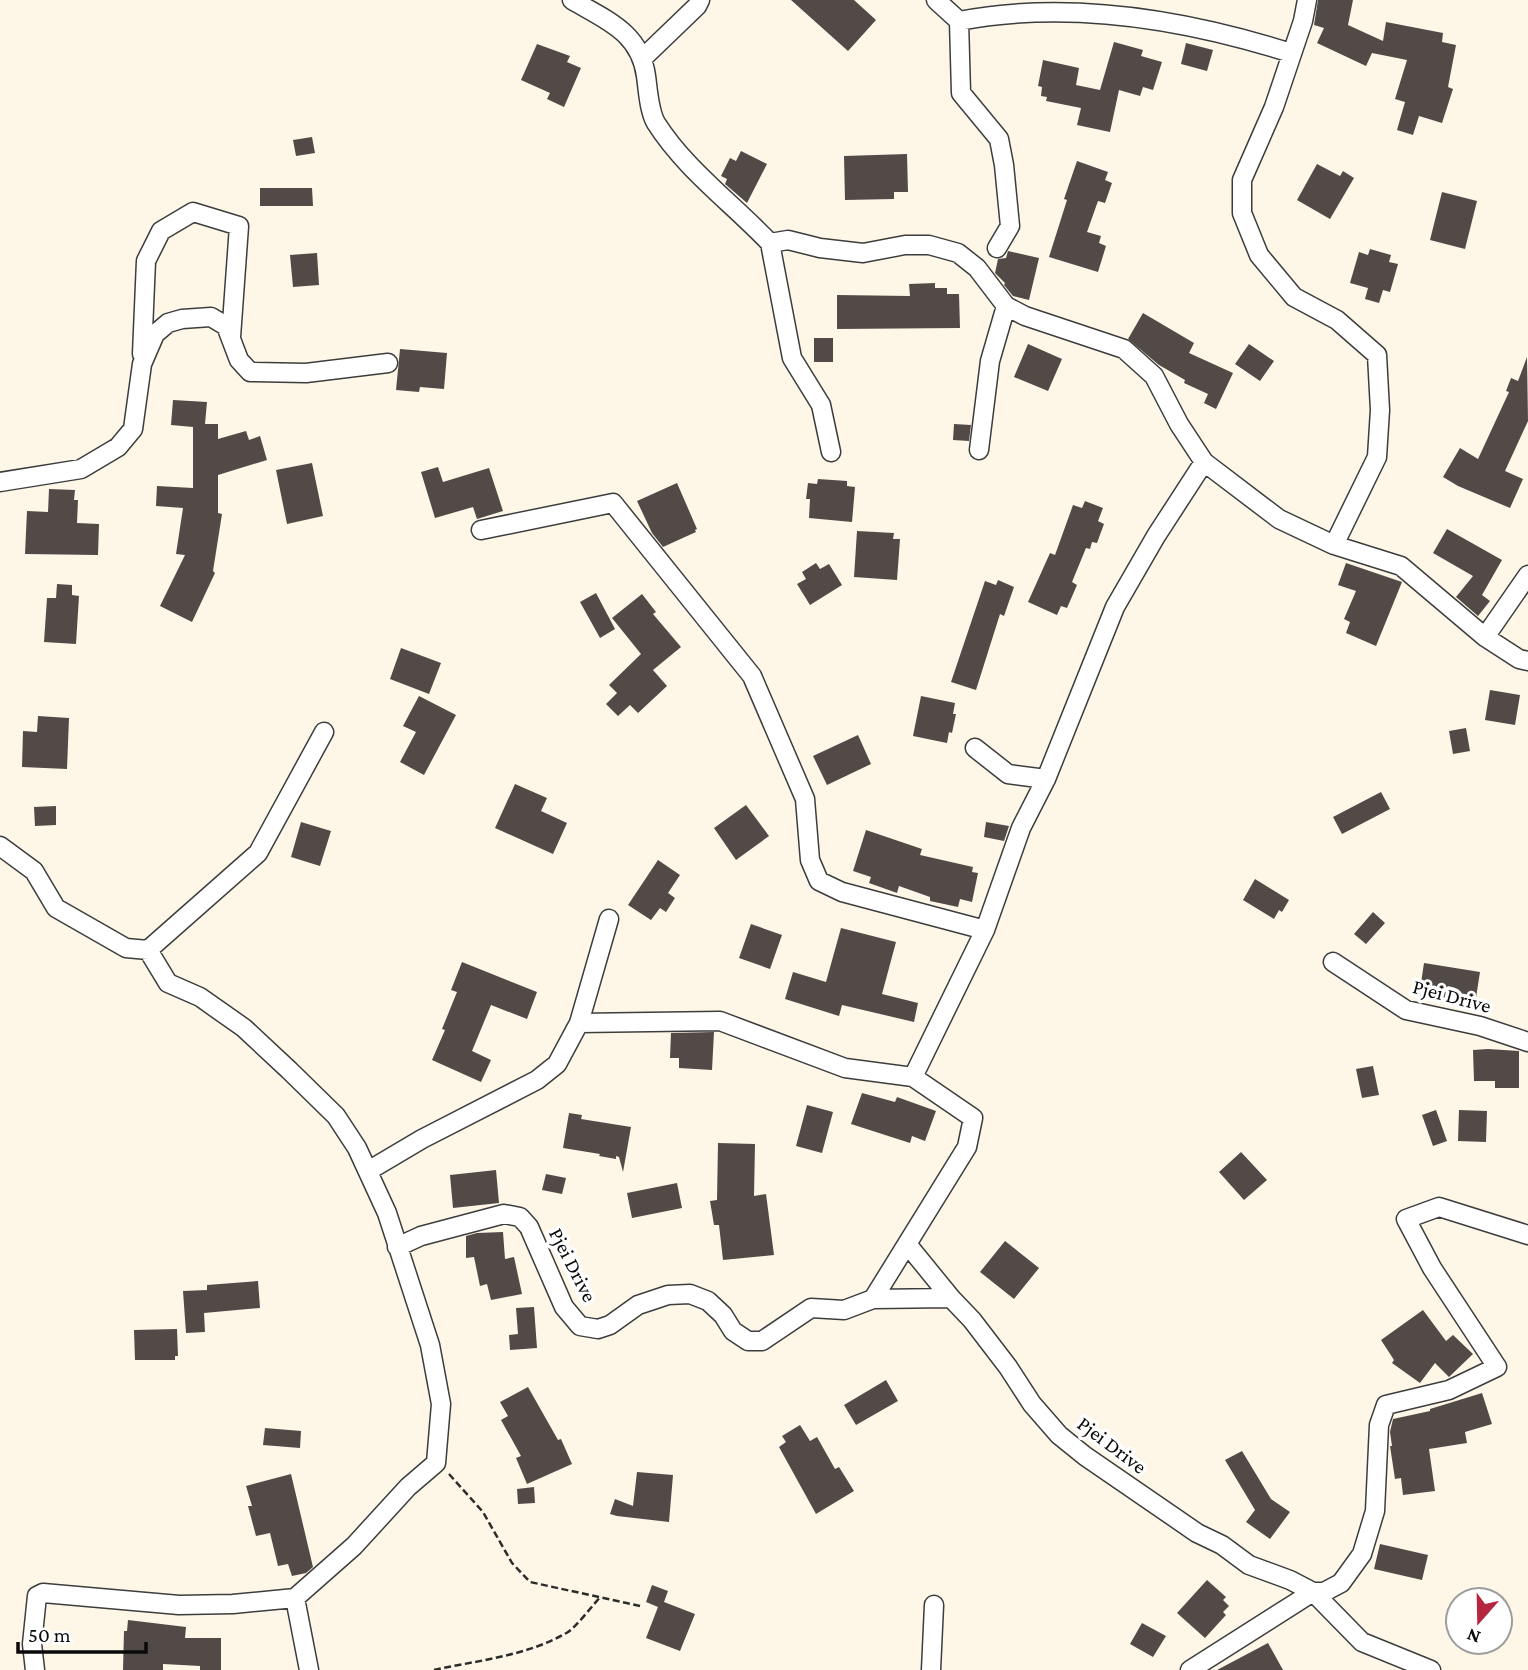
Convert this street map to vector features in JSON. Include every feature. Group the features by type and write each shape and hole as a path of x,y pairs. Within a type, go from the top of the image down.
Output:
{"street":[{"path":"572,0 609,19 630,39 644,57 654,120 671,143 703,177 770,243 792,358 821,405 831,452"},
{"path":"644,57 699,0"},
{"path":"936,0 959,21 961,93 999,139 1010,226 997,248"},
{"path":"1307,0 1303,21 1274,107 1242,180 1242,213 1259,255 1294,297 1336,320 1377,355 1380,410 1377,457 1334,545"},
{"path":"959,21 1060,5 1168,19 1292,53"},
{"path":"0,482 80,469 118,447 134,429 142,364 146,261 162,231 193,212 239,226 231,337"},
{"path":"770,243 788,240 820,248 863,253 905,245 929,245 958,253 977,268 1006,306 1025,316 1124,349 1154,376 1180,424 1205,462 1279,519 1334,545 1401,566 1485,638 1528,662"},
{"path":"979,450 990,361 1006,306"},
{"path":"142,364 155,334 167,323 211,317 226,326 239,360 250,372 306,373 388,363"},
{"path":"913,1077 985,930 1021,828 1046,779 1115,607 1156,536 1205,462"},
{"path":"481,530 612,503 752,676 805,799 810,860 819,881 842,892 985,930"},
{"path":"1485,638 1528,575"},
{"path":"0,846 34,870 56,908 126,948 148,950 258,853 324,732"},
{"path":"975,748 1008,774 1046,779"},
{"path":"368,1171 433,1133 537,1080 557,1063 579,1023 609,919"},
{"path":"35,1670 32,1644 37,1597 43,1593 179,1605 233,1604 295,1598 354,1546 408,1487 436,1463 441,1404 430,1345 387,1213 357,1148 336,1116 244,1028 200,997 168,983 148,950"},
{"name":"Pjei Drive","path":"1333,962 1406,1010 1480,1026 1528,1042"},
{"path":"579,1023 720,1021 845,1068 913,1077 973,1118 967,1147 873,1299"},
{"path":"1190,1670 1313,1592 1324,1592 1341,1583 1362,1554 1376,1511 1379,1425 1386,1405 1449,1390 1497,1367 1432,1268 1406,1219 1439,1207 1528,1236"},
{"name":"Pjei Drive","path":"397,1247 421,1236 504,1214 520,1217 529,1227 564,1307 580,1326 598,1329 610,1325 638,1305 668,1295 690,1294 708,1301 723,1315 733,1331 748,1342 762,1341 811,1308 844,1310 873,1299 951,1298 972,1320 1008,1367 1032,1405 1059,1435 1085,1456 1197,1533 1222,1545 1250,1565 1313,1592 1362,1642 1431,1670"},
{"path":"907,1244 951,1298"},
{"path":"295,1598 309,1670"},
{"path":"931,1670 934,1605"}],"path":[{"path":"436,1463 483,1512 512,1563 530,1582 640,1606"},
{"path":"434,1670 536,1648 571,1630 601,1596"}],"building":[{"path":"791,0 854,0 876,20 848,51"},
{"path":"1318,0 1353,0 1348,25 1383,41 1386,22 1443,33 1442,42 1456,45 1448,87 1453,89 1442,123 1419,116 1413,135 1397,130 1405,102 1395,99 1407,60 1372,53 1366,66 1317,43 1324,28 1314,25"},
{"path":"1114,42 1143,50 1141,56 1162,62 1153,90 1143,87 1140,96 1119,90 1110,132 1077,125 1081,108 1046,101 1047,97 1041,96 1042,87 1038,86 1043,60 1079,68 1076,85 1100,90"},
{"path":"1186,43 1213,50 1207,71 1181,64"},
{"path":"537,44 570,56 567,62 581,68 564,107 547,99 550,93 521,80"},
{"path":"312,137 315,153 296,156 293,140"},
{"path":"741,151 767,164 747,203 725,184 727,179 721,176 730,158 736,161"},
{"path":"907,154 908,192 894,192 894,199 845,200 844,156"},
{"path":"1077,161 1108,172 1105,180 1112,183 1105,203 1098,201 1087,232 1101,236 1099,243 1106,246 1098,272 1049,257"},
{"path":"1317,164 1340,176 1343,171 1354,178 1330,219 1297,200"},
{"path":"260,188 312,188 313,206 260,206"},
{"path":"1442,192 1477,201 1465,249 1430,240"},
{"path":"1370,249 1391,255 1389,262 1398,264 1390,292 1383,290 1379,303 1365,299 1368,288 1350,283 1359,252 1368,255"},
{"path":"1008,251 1039,258 1029,300 1013,296 995,273 998,259 1006,258"},
{"path":"317,253 319,285 293,287 290,255"},
{"path":"935,283 935,288 947,288 947,294 959,294 960,328 837,329 837,295 910,296 909,284"},
{"path":"1143,313 1194,343 1189,353 1233,373 1216,409 1204,403 1208,394 1184,383 1185,380 1159,365 1128,339"},
{"path":"814,338 833,338 833,362 814,362"},
{"path":"1028,344 1062,359 1048,391 1014,377"},
{"path":"1249,344 1274,361 1260,381 1235,364"},
{"path":"400,349 447,353 444,389 420,387 419,392 396,390"},
{"path":"1527,357 1528,421 1505,471 1523,479 1510,508 1443,477 1460,448 1478,459 1509,392 1506,391 1511,378 1518,381"},
{"path":"173,400 207,402 205,424 218,424 218,439 246,431 249,440 260,436 267,460 218,475 218,513 222,514 213,571 215,573 192,622 160,606 185,555 176,554 183,508 156,506 157,486 193,488 193,427 171,425"},
{"path":"954,424 971,425 969,441 953,440"},
{"path":"312,463 323,516 287,524 276,470"},
{"path":"438,467 443,482 489,468 503,511 477,519 473,507 435,518 421,472"},
{"path":"818,479 847,481 847,486 855,487 852,522 809,518 810,499 806,499 808,483 817,484"},
{"path":"677,483 697,529 696,532 663,547 652,533 637,501"},
{"path":"49,489 75,490 74,500 78,500 77,523 99,524 98,555 25,554 27,511 48,512"},
{"path":"1085,501 1103,508 1098,521 1104,524 1097,543 1092,542 1090,549 1086,548 1072,582 1077,585 1067,608 1061,606 1057,615 1028,602 1050,553 1055,555 1073,505 1082,508"},
{"path":"1447,529 1502,560 1482,595 1490,601 1478,616 1456,597 1473,576 1433,553"},
{"path":"857,531 894,533 893,539 900,539 897,580 854,577"},
{"path":"816,563 820,569 829,564 842,585 810,605 797,584 806,579 802,572"},
{"path":"1346,563 1402,582 1376,646 1346,633 1350,622 1344,619 1356,591 1338,585"},
{"path":"998,580 1014,587 1004,616 1000,614 976,690 951,682 985,581 996,585"},
{"path":"57,584 72,585 72,595 79,596 76,644 44,642 47,598 56,598"},
{"path":"596,593 615,629 600,638 580,602"},
{"path":"642,594 656,612 653,614 681,647 653,670 667,686 638,713 630,705 618,716 606,704 617,693 609,685 641,654 612,618"},
{"path":"401,648 441,663 429,694 390,679"},
{"path":"1490,690 1520,695 1515,725 1485,720"},
{"path":"419,696 456,715 424,775 400,762 416,732 403,726"},
{"path":"921,696 955,703 953,714 956,714 947,743 913,736"},
{"path":"38,716 69,718 67,769 22,767 23,731 37,732"},
{"path":"1466,728 1470,751 1453,754 1449,731"},
{"path":"858,735 871,764 827,785 813,756"},
{"path":"515,784 547,798 541,811 567,823 553,854 495,828"},
{"path":"1381,792 1390,809 1342,834 1333,817"},
{"path":"746,805 769,836 736,860 714,828"},
{"path":"56,806 56,825 35,826 34,807"},
{"path":"301,822 331,831 320,866 291,857"},
{"path":"986,822 1009,826 1004,841 984,837"},
{"path":"866,830 922,849 920,855 973,867 972,872 978,873 972,902 960,899 958,907 930,901 930,897 899,886 897,893 869,883 871,877 853,871"},
{"path":"658,860 680,875 668,893 675,898 666,912 660,908 651,920 628,905"},
{"path":"1255,879 1289,900 1274,919 1243,900"},
{"path":"1373,912 1385,923 1366,944 1354,934"},
{"path":"751,924 782,935 770,969 739,958"},
{"path":"841,928 896,942 882,994 918,1003 914,1022 842,1005 839,1016 785,999 793,972 826,982"},
{"path":"462,962 537,992 527,1019 491,1005 472,1051 491,1060 481,1082 432,1060 457,992 451,990"},
{"path":"1424,963 1480,972 1475,1004 1419,996"},
{"path":"714,1032 712,1070 679,1068 679,1058 670,1058 671,1033"},
{"path":"1473,1050 1519,1051 1519,1088 1495,1088 1495,1081 1474,1081"},
{"path":"1373,1066 1379,1095 1362,1098 1356,1069"},
{"path":"862,1093 895,1102 897,1097 936,1111 925,1141 912,1136 910,1143 851,1124"},
{"path":"807,1105 833,1112 822,1153 796,1146"},
{"path":"1436,1110 1447,1141 1433,1146 1422,1115"},
{"path":"1459,1110 1487,1111 1486,1142 1458,1141"},
{"path":"569,1113 582,1115 581,1119 631,1127 623,1172 619,1157 616,1156 616,1159 563,1148"},
{"path":"718,1143 755,1144 754,1196 766,1194 774,1255 723,1260 719,1225 714,1225 710,1201 717,1200"},
{"path":"1241,1152 1267,1180 1244,1200 1219,1172"},
{"path":"496,1170 499,1203 453,1208 450,1175"},
{"path":"546,1174 566,1178 562,1194 542,1190"},
{"path":"677,1183 682,1208 632,1218 627,1193"},
{"path":"503,1232 505,1259 514,1257 522,1294 491,1300 487,1284 480,1286 474,1257 466,1258 466,1236"},
{"path":"1005,1241 1039,1268 1014,1299 980,1272"},
{"path":"258,1281 260,1308 204,1313 205,1332 186,1333 183,1291 207,1290 207,1285"},
{"path":"534,1307 537,1348 510,1350 509,1335 518,1334 516,1308"},
{"path":"1423,1310 1446,1341 1453,1335 1473,1354 1449,1377 1435,1363 1420,1383 1392,1363 1394,1360 1381,1340"},
{"path":"177,1329 178,1356 175,1356 175,1360 135,1360 134,1330"},
{"path":"886,1380 898,1401 856,1425 844,1405"},
{"path":"528,1387 558,1440 561,1439 572,1464 527,1484 516,1458 521,1456 501,1420 508,1416 500,1402"},
{"path":"1482,1393 1492,1424 1465,1432 1467,1443 1429,1449 1435,1491 1403,1495 1401,1478 1395,1479 1390,1446 1393,1419 1430,1411"},
{"path":"800,1425 810,1441 817,1437 835,1469 839,1467 854,1491 816,1514 779,1447 786,1442 782,1436"},
{"path":"265,1428 301,1431 300,1448 263,1445"},
{"path":"1242,1451 1271,1499 1290,1512 1270,1539 1246,1522 1255,1510 1225,1460"},
{"path":"637,1472 673,1475 669,1522 610,1514 615,1499 633,1506"},
{"path":"291,1474 313,1567 306,1573 292,1576 288,1564 278,1566 270,1533 256,1536 246,1486"},
{"path":"534,1487 535,1503 518,1504 517,1489"},
{"path":"1380,1544 1428,1555 1422,1580 1374,1569"},
{"path":"1207,1580 1226,1597 1223,1600 1229,1606 1223,1612 1226,1615 1205,1638 1177,1613"},
{"path":"652,1585 668,1591 664,1602 695,1614 680,1651 646,1638 658,1607 646,1602"},
{"path":"128,1620 186,1627 185,1638 221,1638 221,1670 200,1670 200,1666 163,1664 163,1670 123,1670 124,1631 127,1631"},
{"path":"1142,1623 1166,1636 1153,1657 1130,1644"},
{"path":"1268,1643 1283,1670 1217,1670"}]}
